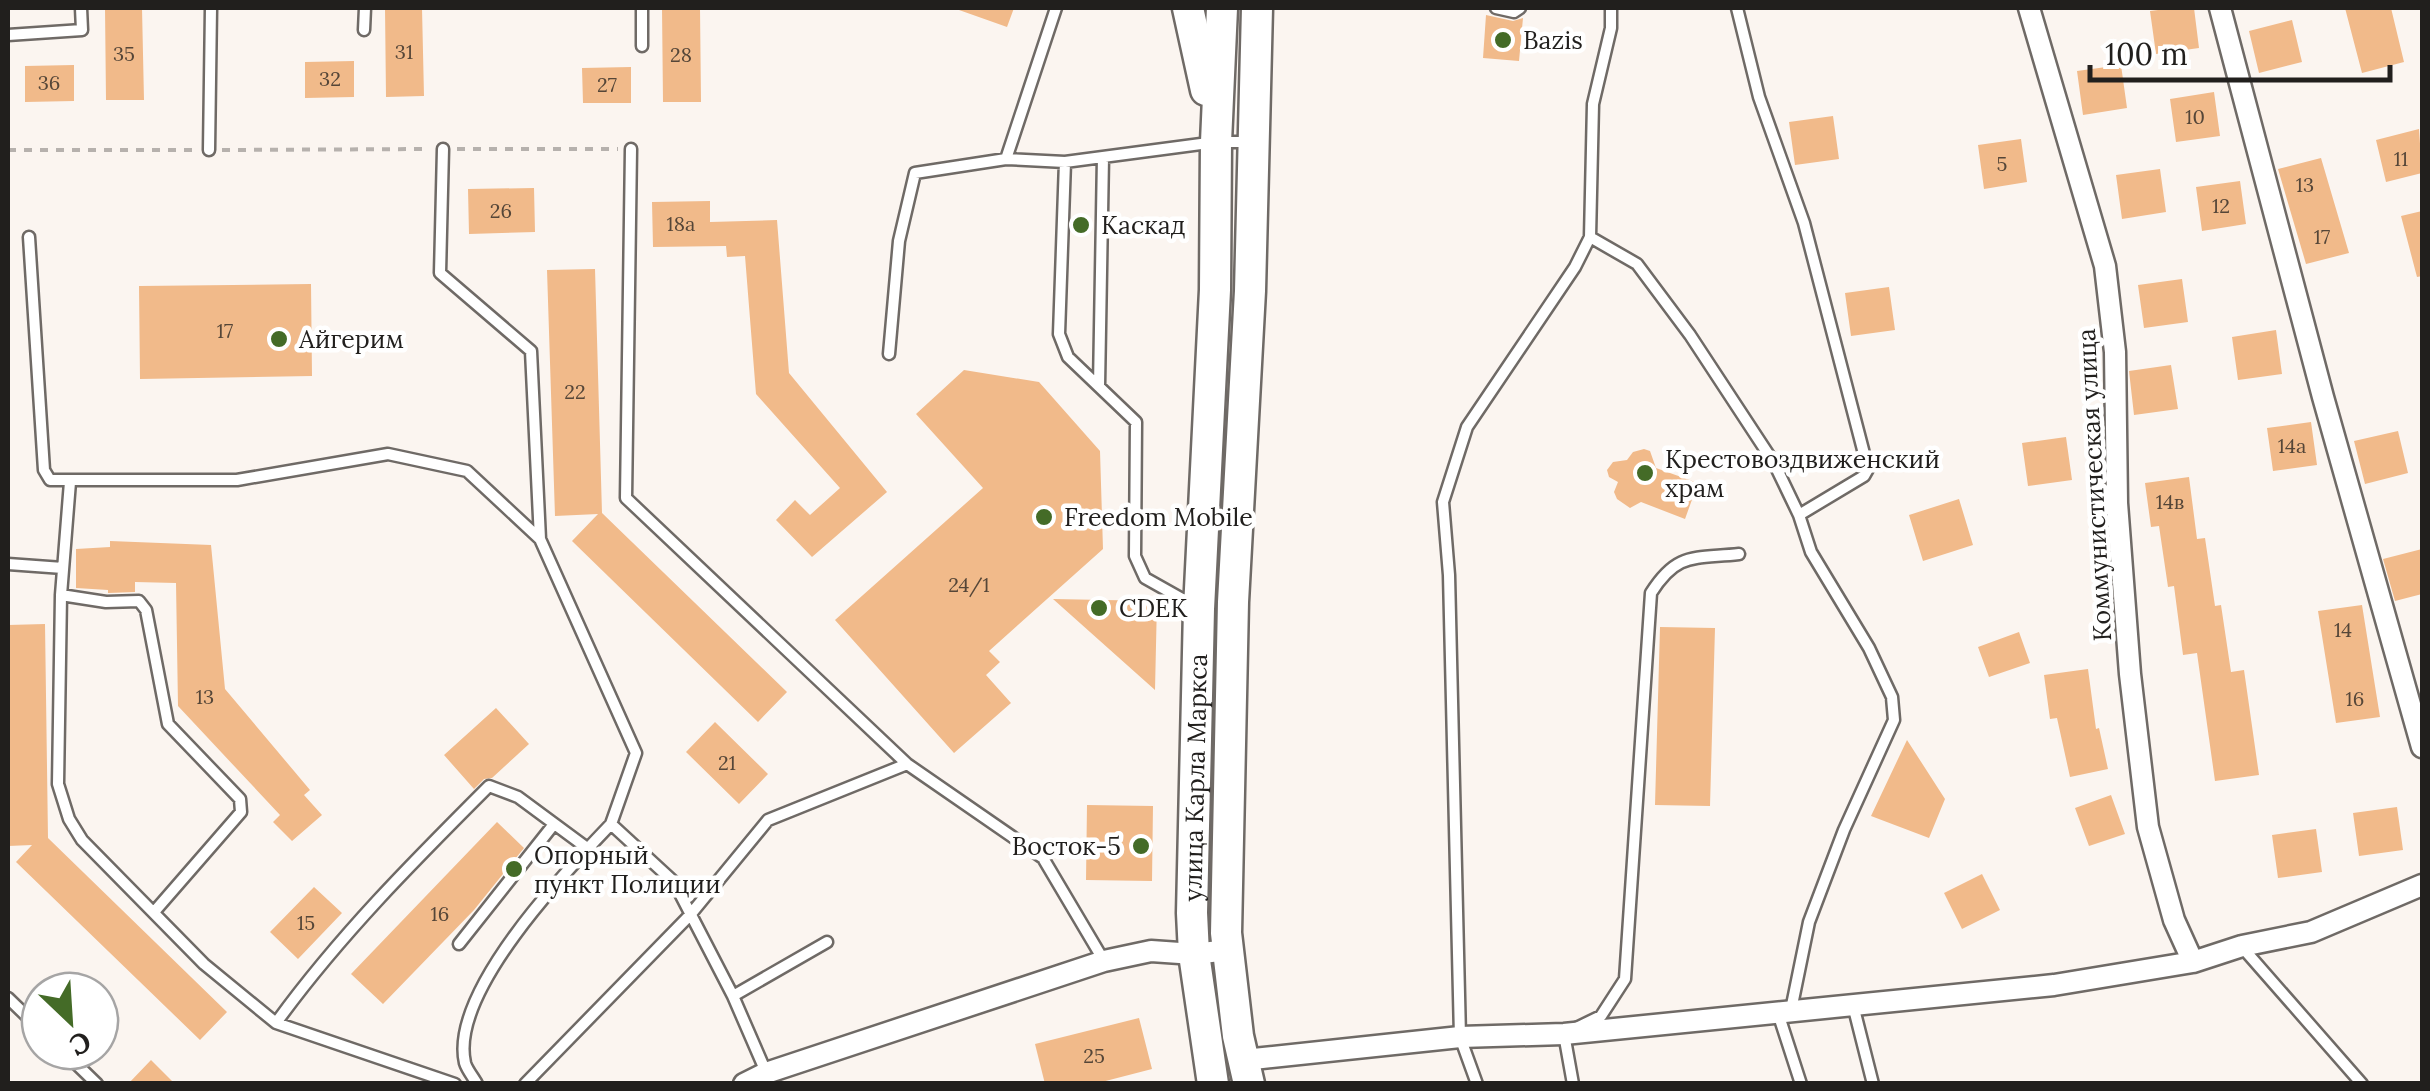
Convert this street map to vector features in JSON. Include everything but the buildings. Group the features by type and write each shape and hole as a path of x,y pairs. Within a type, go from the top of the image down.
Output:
{"main road":[{"path":"1188,8 1216,142"},
{"path":"1216,142 1222,8"},
{"name":"улица Карла Маркса","path":"1246,1072 1228,950 1233,602 1250,291 1257,8"},
{"name":"улица Карла Маркса","path":"1213,1084 1194,954 1192,913 1198,608 1215,290 1216,142"}],"street":[{"name":"Коммунистическая улица","path":"2029,8 2105,266 2115,352 2118,522 2148,827 2174,920 2193,962"},
{"path":"2220,8 2422,746"},
{"path":"1246,1072 1460,1037 1564,1034 2054,985 2193,962 2242,946 2310,932 2422,886"},
{"path":"744,1084 766,1073 1104,961 1150,951 1194,954 1228,950"}],"lane":[{"path":"8,35 82,30 80,8"},
{"path":"210,150 212,8"},
{"path":"364,30 365,8"},
{"path":"642,8 642,46"},
{"path":"1006,159 1056,8"},
{"path":"1496,8 1514,12 1520,8"},
{"path":"1477,1084 1460,1037 1449,575 1443,502 1468,427 1575,267 1590,237 1594,104 1612,8"},
{"path":"1738,8 1758,97 1804,223 1868,469 1864,476 1799,515"},
{"path":"889,354 899,241 915,173 1006,159 1065,162 1216,142 1254,142"},
{"path":"443,149 440,273 531,351 540,539 636,752 611,824 510,940 474,1006 467,1023 465,1064 477,1084"},
{"path":"631,149 626,498 907,764 1043,858 1104,961"},
{"path":"1099,386 1102,157"},
{"path":"1065,162 1059,334 1068,357 1136,422 1135,556 1145,578 1198,608"},
{"path":"30,237 44,470 50,480 237,480 388,454 467,470 540,539"},
{"path":"1590,237 1638,264 1690,335 1774,464 1799,515 1811,552 1892,697 1894,720 1844,830 1809,922 1784,1012 1801,1084"},
{"path":"70,482 61,595 58,784 69,819 82,840 204,964 276,1023 455,1084"},
{"path":"1573,1084 1564,1034 1601,1016 1625,979 1650,593 1665,570 1684,560 1739,554"},
{"path":"8,564 63,568"},
{"path":"61,595 106,602 139,601 146,610 168,724 240,799 240,812 154,912"},
{"path":"525,1084 690,915 768,820 907,764"},
{"path":"276,1023 343,938 424,849 489,786 518,797 587,848"},
{"path":"460,944 554,824"},
{"path":"611,824 674,882 733,996 766,1073"},
{"path":"733,996 827,942"},
{"path":"2242,946 2362,1084"},
{"path":"1853,1005 1873,1084"}],"path":[{"path":"8,150 631,149"}],"place":[{"name":"Bazis","path":"1503,40"},
{"name":"Каскад","path":"1081,225"},
{"name":"Айгерим","path":"279,339"},
{"name":"Крестовоздвиженский храм","path":"1645,473"},
{"name":"Freedom Mobile","path":"1044,517"},
{"name":"CDEK","path":"1099,608"},
{"name":"Восток-5","path":"1141,846"},
{"name":"Опорный пункт Полиции","path":"514,869"}]}
